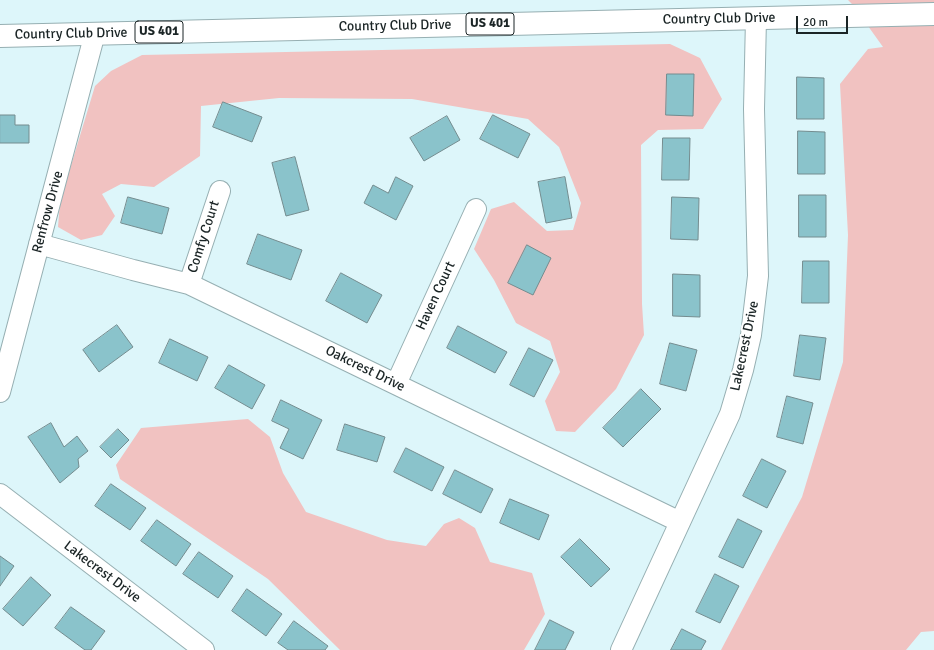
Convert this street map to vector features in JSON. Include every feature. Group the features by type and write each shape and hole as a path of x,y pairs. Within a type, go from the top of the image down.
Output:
{"main road":[{"name":"Country Club Drive","path":"0,36 934,14"}],"street":[{"name":"Lakecrest Drive","path":"622,650 730,414 743,370 751,335 758,276 754,109 756,18"},
{"name":"Renfrow Drive","path":"0,392 95,33"},
{"name":"Comfy Court","path":"189,284 220,191"},
{"name":"Haven Court","path":"396,384 476,209"},
{"name":"Oakcrest Drive","path":"39,244 189,284 680,522"},
{"name":"Lakecrest Drive","path":"0,494 204,650"}],"shaded area":[{"path":"848,0 934,0 934,631 921,632 906,650 721,650 802,497 843,362 848,235 840,84 868,49 883,47"},
{"path":"670,44 700,58 722,99 703,129 658,130 641,145 642,304 644,335 616,389 575,432 556,431 545,401 560,372 550,341 516,323 494,280 474,249 491,209 514,202 547,231 573,230 581,203 559,147 528,119 412,99 279,98 201,106 200,156 154,187 121,184 102,194 115,216 102,235 81,240 58,227 60,202 95,86 111,71 142,55"},
{"path":"248,419 270,437 283,473 306,512 387,540 426,546 444,524 459,518 475,528 490,562 532,573 545,614 524,650 340,650 268,579 120,479 116,465 141,428"}],"building":[{"path":"667,74 694,74 693,116 666,115"},
{"path":"797,77 824,78 824,119 797,119"},
{"path":"223,102 262,117 252,142 213,127"},
{"path":"0,115 15,115 15,125 29,125 29,143 0,143"},
{"path":"493,115 530,134 518,158 480,139"},
{"path":"447,116 460,140 424,161 410,138"},
{"path":"798,131 825,132 825,174 798,174"},
{"path":"663,138 690,138 689,180 662,180"},
{"path":"295,157 309,210 286,216 272,163"},
{"path":"396,177 413,186 396,220 364,203 373,185 388,193"},
{"path":"565,177 572,218 546,223 538,182"},
{"path":"799,195 826,195 826,237 799,237"},
{"path":"128,197 169,208 162,234 121,223"},
{"path":"672,197 699,198 698,240 671,239"},
{"path":"258,234 302,250 291,280 247,264"},
{"path":"527,245 551,258 533,295 508,283"},
{"path":"803,261 829,261 829,303 802,303"},
{"path":"341,273 382,295 367,323 326,301"},
{"path":"673,274 700,275 700,317 673,316"},
{"path":"117,325 133,347 99,372 83,350"},
{"path":"458,326 507,352 495,373 447,348"},
{"path":"800,335 826,338 820,380 794,376"},
{"path":"170,339 208,357 197,381 159,363"},
{"path":"670,343 697,350 686,391 660,384"},
{"path":"529,348 553,360 534,397 510,385"},
{"path":"229,365 265,385 252,409 215,388"},
{"path":"641,389 661,409 623,447 603,428"},
{"path":"787,396 813,403 803,444 777,437"},
{"path":"281,400 322,420 303,459 280,448 289,429 272,421"},
{"path":"51,423 64,447 77,436 88,451 78,459 79,467 60,483 28,437"},
{"path":"345,424 385,437 377,462 337,450"},
{"path":"118,429 129,440 111,458 100,447"},
{"path":"406,448 444,467 432,491 394,472"},
{"path":"762,459 786,471 767,508 743,496"},
{"path":"455,470 493,489 481,513 443,494"},
{"path":"111,484 146,508 130,530 95,506"},
{"path":"510,499 549,515 539,540 500,523"},
{"path":"738,519 762,531 743,568 719,557"},
{"path":"157,520 191,544 176,566 141,541"},
{"path":"580,539 610,569 591,587 561,557"},
{"path":"199,552 233,576 218,598 183,574"},
{"path":"0,556 14,566 0,586"},
{"path":"715,574 739,586 720,623 696,612"},
{"path":"31,577 51,595 23,626 3,609"},
{"path":"247,589 282,614 266,636 232,611"},
{"path":"71,607 105,631 91,650 85,650 55,628"},
{"path":"550,620 574,632 565,650 535,650"},
{"path":"294,621 328,646 325,650 288,650 278,643"},
{"path":"682,629 706,641 701,650 671,650"}]}
